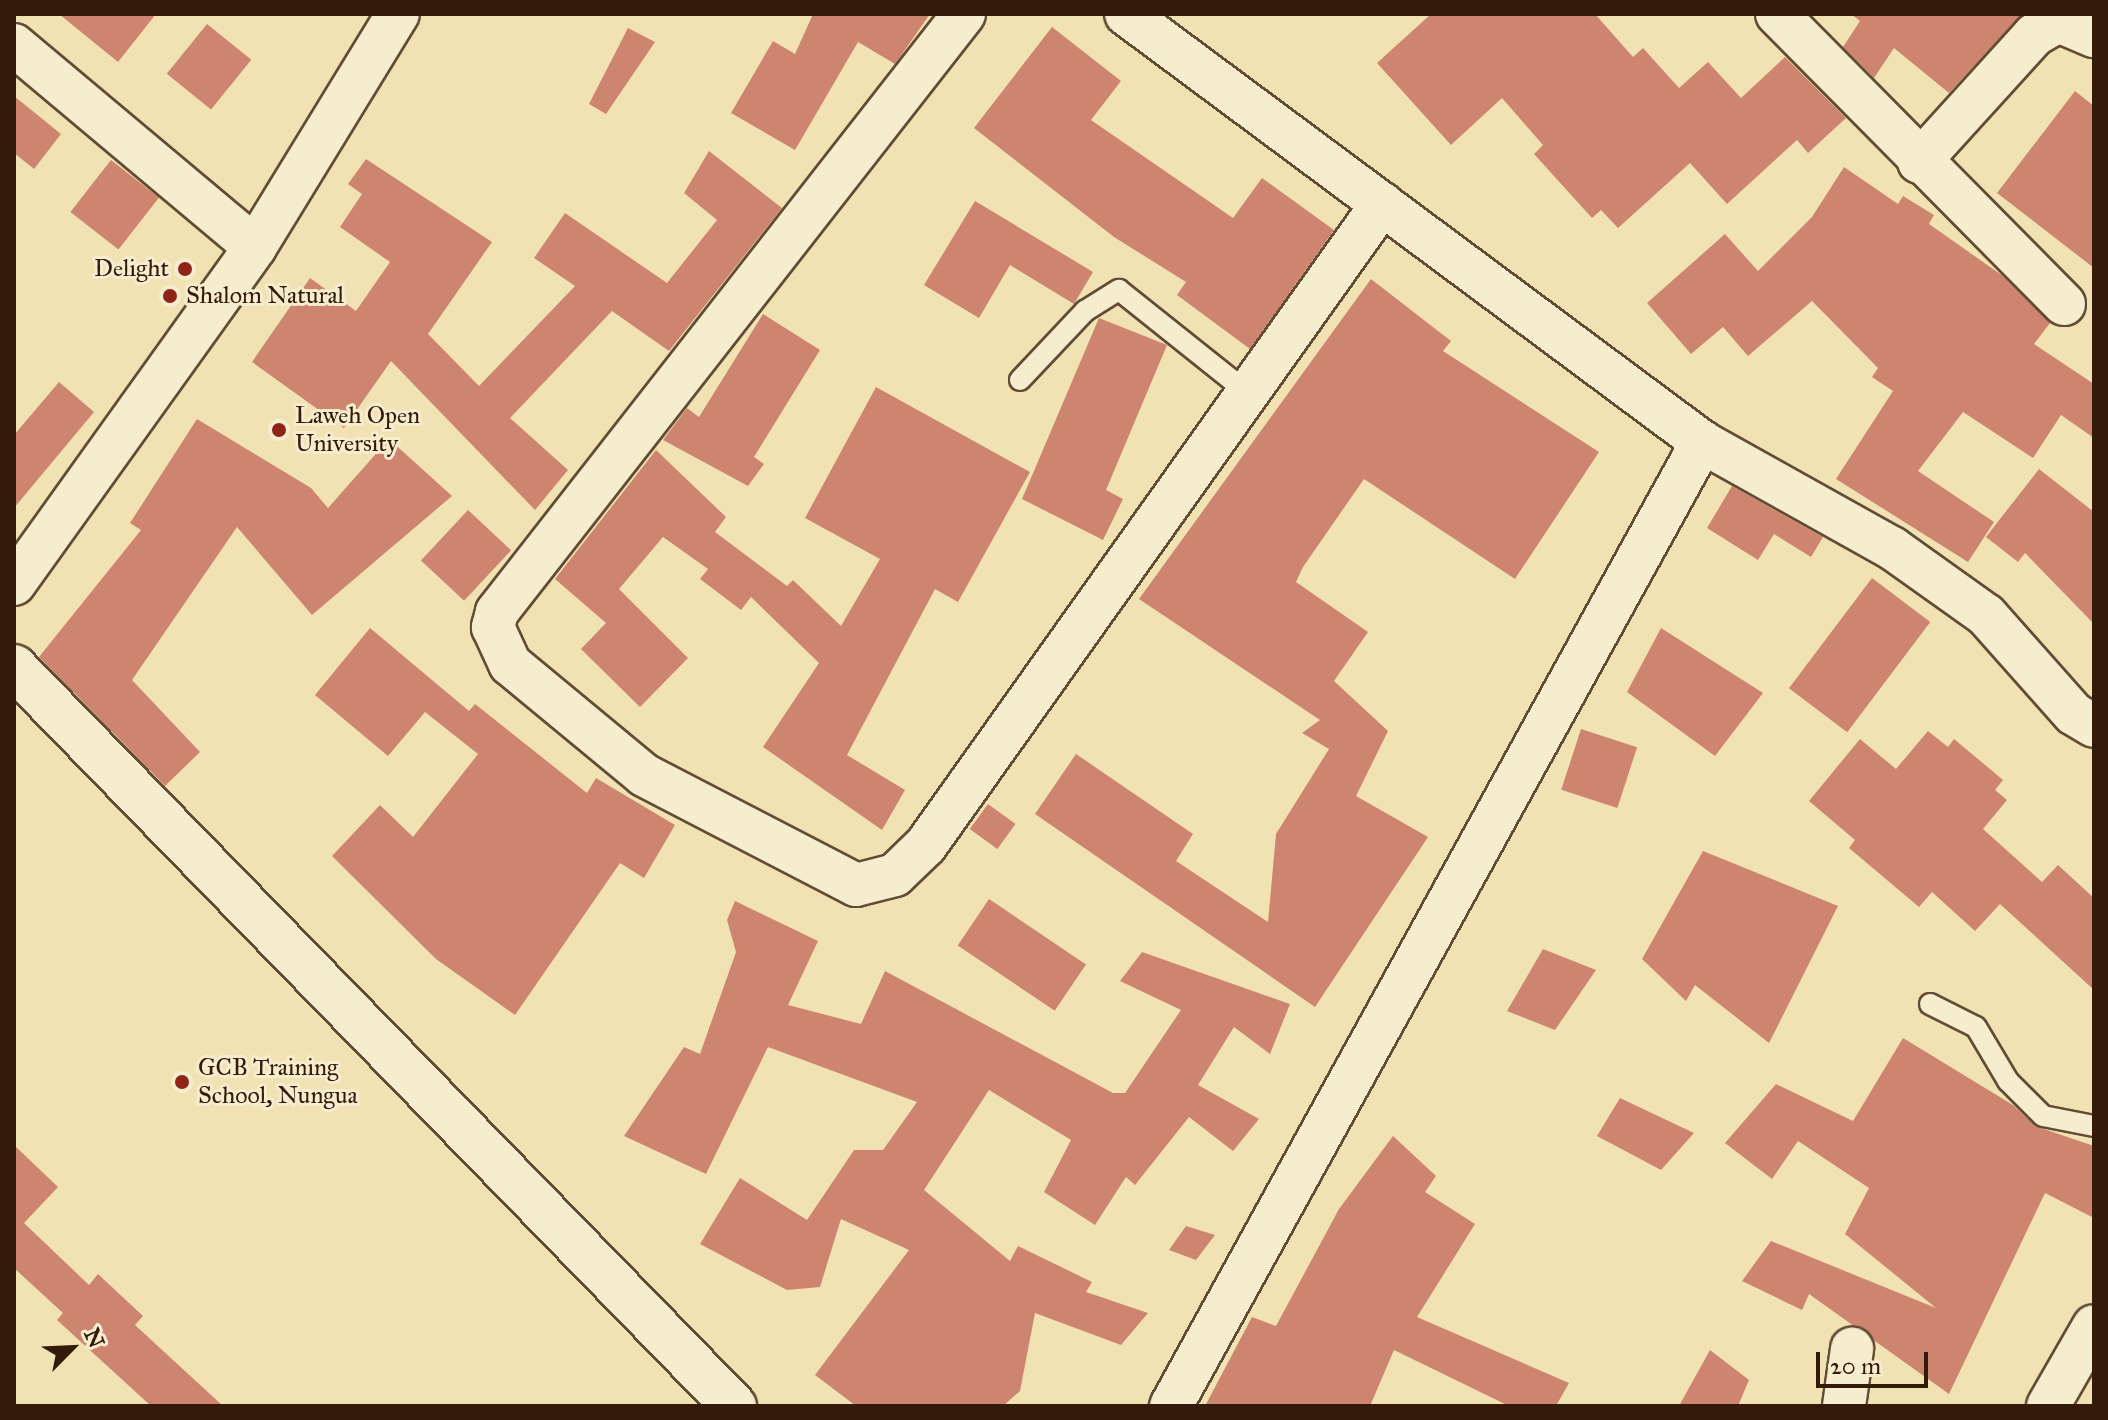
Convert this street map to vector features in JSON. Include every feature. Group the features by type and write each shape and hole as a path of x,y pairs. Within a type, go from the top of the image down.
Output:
{"street":[{"path":"14,584 255,247 398,14"},
{"path":"964,14 497,612 496,643 510,664 644,775 856,885 895,875 926,845 1382,204"},
{"path":"1126,14 1702,442 1868,533 1986,615 2074,714 2094,726"},
{"path":"1777,14 1919,162 2064,304"},
{"path":"1919,162 2034,35 2058,21 2094,36"},
{"path":"14,45 255,247"},
{"path":"1171,1406 1702,442"},
{"path":"14,667 734,1406"},
{"path":"2048,1406 2094,1326"},
{"path":"1844,1406 1852,1349"}],"lane":[{"path":"1020,380 1085,311 1119,290 1248,393"},
{"path":"1930,1004 1976,1027 2008,1081 2043,1116 2094,1126"}],"building":[{"path":"59,14 156,14 118,62"},
{"path":"813,14 930,14 895,64 858,42 795,150 731,113 773,41 795,54"},
{"path":"1431,14 1595,14 1633,57 1643,48 1679,88 1708,62 1741,98 1785,57 1846,118 1808,153 1797,140 1727,204 1690,163 1618,228 1601,210 1592,218 1534,154 1543,145 1502,98 1451,145 1377,63"},
{"path":"1851,14 2022,14 1949,93 1894,48 1874,78 1843,47 1860,21"},
{"path":"207,24 251,60 211,110 167,74"},
{"path":"1052,27 1121,81 1091,120 1233,218 1262,178 1334,230 1250,349 1177,295 1186,282 1114,237 974,128"},
{"path":"628,28 655,42 606,114 589,104"},
{"path":"2075,91 2094,106 2094,268 1997,193"},
{"path":"14,96 61,134 34,169 14,153"},
{"path":"709,151 782,208 669,351 612,311 510,418 568,470 535,510 391,361 344,428 252,362 310,278 356,311 390,262 340,227 362,194 348,184 366,159 492,242 428,334 479,386 575,286 534,258 565,213 667,283 717,220 684,193"},
{"path":"111,160 159,198 118,250 70,212"},
{"path":"1844,167 1898,204 1903,196 1934,215 1929,224 2003,276 2050,323 2034,344 2094,384 2094,438 2061,415 2033,458 1963,412 1918,471 1994,522 1968,562 1836,479 1893,391 1872,377 1878,368 1812,301 1748,356 1723,327 1691,354 1647,303 1725,234 1758,271 1812,217"},
{"path":"975,201 1093,272 1074,304 1010,265 979,318 924,285"},
{"path":"1371,279 1451,341 1443,351 1599,452 1515,579 1364,479 1303,567 1296,582 1368,632 1334,681 1388,731 1356,796 1428,837 1315,1007 1035,814 1076,754 1193,834 1176,861 1268,922 1276,834 1329,749 1302,733 1320,720 1139,599"},
{"path":"763,314 820,350 754,457 764,464 748,486 663,440 687,408 699,417"},
{"path":"1099,318 1167,345 1106,490 1123,499 1103,540 1022,499"},
{"path":"59,382 94,412 14,508 14,435"},
{"path":"876,387 1030,472 958,602 935,589 847,755 905,790 882,830 763,747 819,663 751,597 741,610 700,579 708,569 663,537 619,589 688,658 640,707 581,649 606,623 555,579 656,450 726,517 715,532 787,586 793,580 841,626 880,559 805,518"},
{"path":"197,419 311,488 328,508 389,439 452,496 312,615 237,527 132,680 200,752 165,786 39,657 141,530 130,523"},
{"path":"2039,469 2094,512 2094,624 2025,553 2018,562 1986,537"},
{"path":"1732,486 1823,537 1811,557 1774,534 1758,560 1707,528"},
{"path":"468,510 511,550 464,601 421,560"},
{"path":"1872,578 1930,622 1847,732 1789,688"},
{"path":"370,628 469,711 475,704 587,793 596,778 675,825 644,878 620,863 515,1015 436,959 332,856 380,805 413,837 478,754 425,712 388,756 315,695"},
{"path":"1661,628 1763,693 1715,756 1627,692"},
{"path":"1581,729 1637,747 1617,808 1561,790"},
{"path":"1928,731 1948,747 1954,739 2003,780 1995,790 2007,800 1983,829 2042,882 2058,865 2094,898 2094,990 2000,904 1975,931 1932,892 1919,907 1849,848 1855,840 1809,801 1860,739 1896,769"},
{"path":"988,804 1016,824 997,849 970,829"},
{"path":"1703,851 1838,906 1769,1043 1695,985 1686,1001 1642,959"},
{"path":"989,899 1086,964 1055,1011 958,945"},
{"path":"735,901 818,941 788,1005 861,1024 885,971 1113,1093 1125,1093 1181,1010 1120,981 1142,952 1290,1004 1270,1054 1234,1027 1198,1085 1259,1119 1233,1151 1189,1117 1135,1185 1126,1177 1095,1225 1044,1192 1071,1140 989,1090 924,1190 1010,1261 1018,1246 1092,1282 1086,1292 1148,1313 1121,1345 1035,1313 1020,1391 1003,1406 856,1406 815,1375 909,1250 841,1219 820,1287 787,1290 700,1244 740,1178 807,1220 854,1150 883,1150 917,1102 768,1047 706,1174 624,1136 684,1047 700,1054 736,952 727,920"},
{"path":"1543,949 1596,970 1555,1030 1507,1011"},
{"path":"1903,1038 2013,1105 2035,1126 2094,1146 2094,1218 2045,1193 1949,1394 1809,1294 1802,1310 1742,1281 1771,1241 1936,1308 1845,1234 1869,1188 1798,1141 1772,1179 1725,1143 1776,1084 1853,1121"},
{"path":"1620,1098 1694,1133 1661,1170 1597,1136"},
{"path":"1393,1136 1436,1176 1425,1192 1475,1224 1417,1317 1569,1383 1556,1406 1509,1406 1394,1350 1370,1406 1205,1406 1252,1317 1276,1326 1339,1209"},
{"path":"14,1145 58,1187 24,1223 89,1285 98,1274 143,1316 135,1325 223,1406 151,1406 57,1320 63,1313 14,1268"},
{"path":"1186,1226 1215,1235 1196,1260 1169,1250"},
{"path":"1710,1350 1749,1380 1738,1406 1679,1406"}],"place":[{"name":"Delight","path":"185,269"},
{"name":"Shalom Natural","path":"170,296"},
{"name":"Laweh Open University","path":"279,430"},
{"name":"GCB Training School, Nungua","path":"182,1082"}]}
